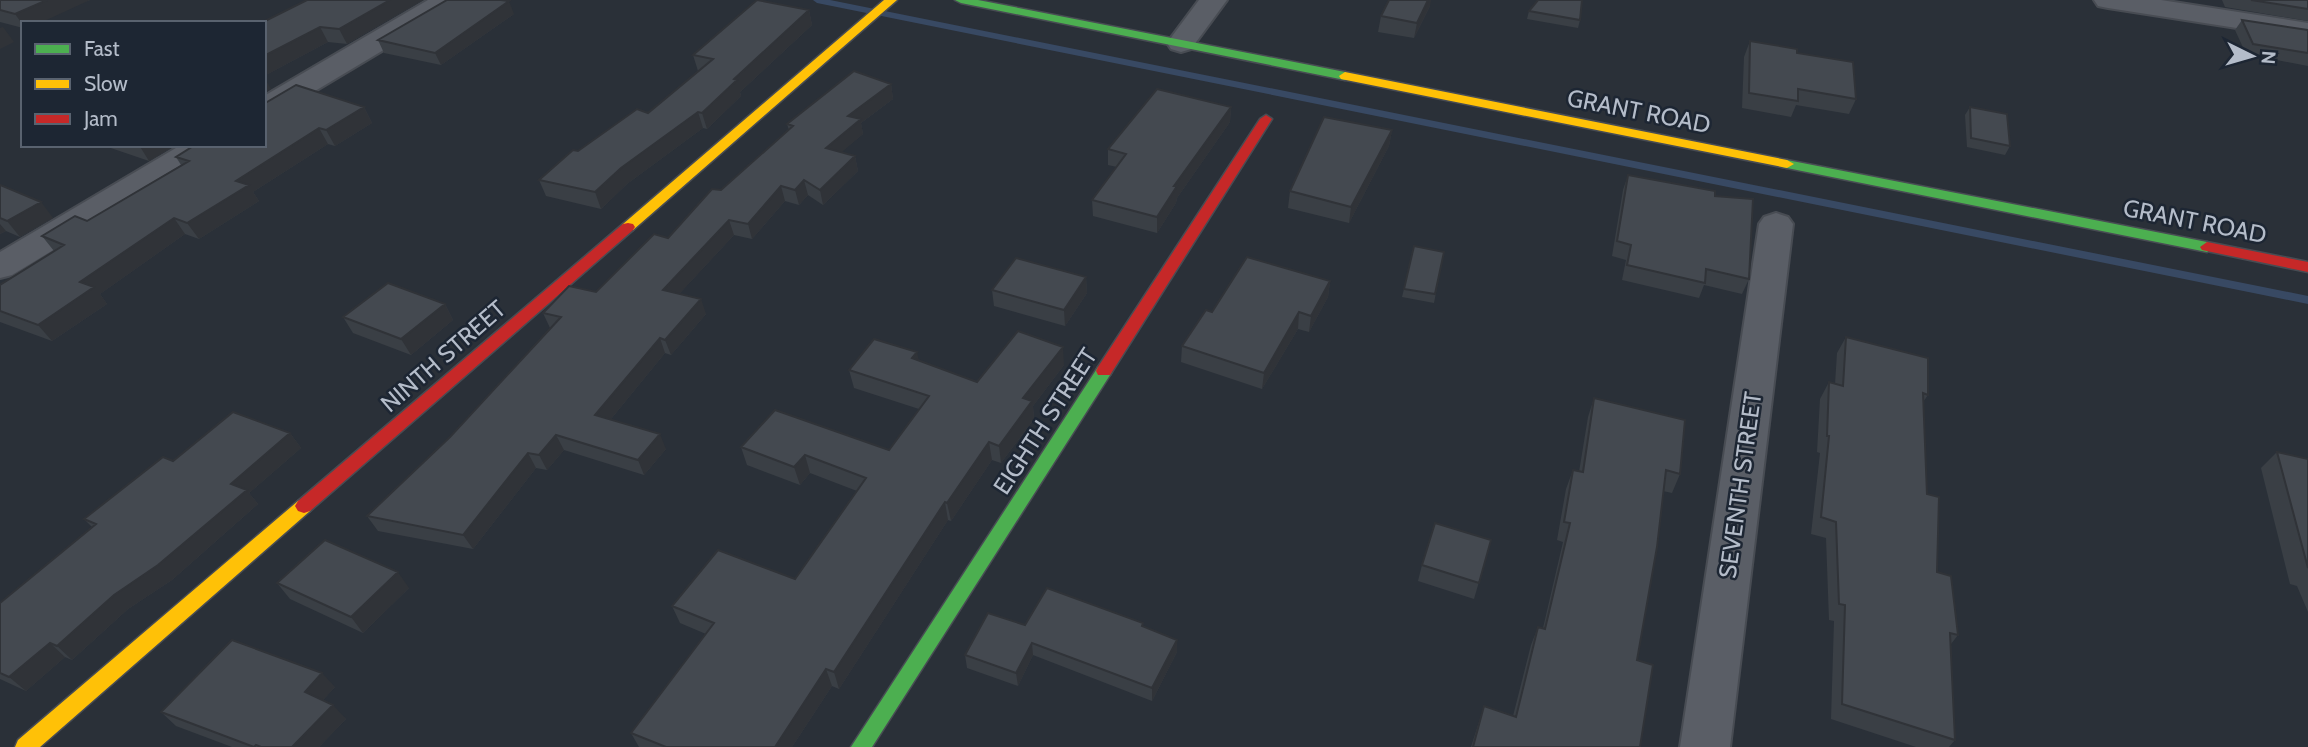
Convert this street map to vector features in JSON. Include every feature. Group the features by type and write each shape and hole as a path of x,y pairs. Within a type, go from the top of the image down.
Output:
{"street":[{"path":"266,108 447,0"},
{"name":"NINTH STREET","path":"25,747 891,0"},
{"name":"GRANT ROAD","path":"961,0 2308,267"},
{"path":"1181,43 1213,0"},
{"path":"2108,0 2308,31"},
{"name":"EIGHTH STREET","path":"861,747 1266,119"},
{"path":"0,267 201,147"},
{"name":"SEVENTH STREET","path":"1705,747 1776,223"}],"building":[{"path":"0,0 47,0 15,14 0,10"},
{"path":"307,0 390,0 339,29 320,27 266,55 265,21"},
{"path":"447,0 509,1 435,53 378,40"},
{"path":"757,0 809,10 734,79 737,80 702,113 698,112 621,168 595,192 539,180 573,150 578,151 637,109 648,113 713,59 693,55"},
{"path":"1389,0 1428,0 1417,23 1381,16"},
{"path":"1538,0 1582,0 1580,20 1529,11"},
{"path":"2251,0 2308,0 2308,9"},
{"path":"2242,20 2308,30 2308,53 2253,44"},
{"path":"1750,41 1797,49 1797,53 1853,62 1856,99 1798,89 1798,101 1749,93"},
{"path":"854,71 891,84 848,116 861,119 826,148 855,156 820,190 804,180 795,190 781,186 748,224 729,220 663,290 701,299 665,340 660,338 595,415 660,434 638,460 556,435 539,455 528,453 463,535 367,516 450,437 561,317 543,313 569,286 596,292 654,234 668,238 712,189 721,190 793,126 787,124"},
{"path":"296,85 364,107 326,130 319,128 236,181 249,185 187,223 174,218 80,282 94,287 38,325 0,311 0,285 64,245 42,236 75,216 87,221 189,161 176,157 192,147 266,147 267,102"},
{"path":"1157,89 1231,107 1174,186 1177,186 1157,217 1092,200 1126,154 1108,149"},
{"path":"1970,107 2007,114 2010,146 1971,138"},
{"path":"1324,117 1392,130 1351,207 1290,191"},
{"path":"1628,175 1715,191 1715,196 1753,199 1749,279 1706,269 1705,283 1627,265 1631,245 1617,241"},
{"path":"0,185 41,202 7,221 0,218"},
{"path":"1414,246 1444,252 1435,294 1404,289"},
{"path":"1247,257 1330,281 1311,316 1299,312 1264,373 1182,346 1206,310 1212,312"},
{"path":"1016,258 1086,277 1064,310 992,290"},
{"path":"388,283 445,304 401,339 343,317"},
{"path":"1018,331 1063,347 1023,398 1032,401 999,446 989,442 947,503 945,502 834,672 826,669 775,747 666,747 631,733 714,623 672,606 718,550 795,579 866,478 805,455 794,467 741,447 775,410 889,450 929,396 849,370 874,339 917,352 912,358 977,382"},
{"path":"1846,337 1928,358 1928,395 1923,393 1927,494 1939,497 1937,572 1951,576 1958,635 1950,633 1955,740 1842,704 1845,605 1839,604 1836,522 1821,517 1829,436 1829,382 1843,386"},
{"path":"1594,398 1685,420 1680,474 1666,470 1657,547 1637,660 1653,665 1640,747 1473,747 1484,706 1516,717 1538,627 1545,629 1570,523 1564,522 1573,470 1583,472"},
{"path":"233,412 290,433 231,484 247,490 158,565 114,595 57,646 50,643 9,677 0,673 0,603 96,524 84,519 163,457 173,461"},
{"path":"2277,452 2308,459 2308,568"},
{"path":"1435,523 1491,540 1479,583 1422,565"},
{"path":"325,540 398,572 351,617 277,583"},
{"path":"1047,588 1143,623 1142,626 1177,640 1152,688 1032,643 1016,673 965,655 988,613 1025,625"},
{"path":"232,640 322,673 305,692 333,705 292,747 254,747 161,712"}],"waterway":[{"path":"817,0 2308,300"}],"traffic: fast":[{"path":"961,0 1345,76"},
{"path":"1787,164 2207,247"},
{"path":"861,747 1104,371"}],"traffic: slow":[{"path":"628,227 891,0"},
{"path":"1345,76 1787,164"},
{"path":"25,747 304,506"}],"traffic: jam":[{"path":"1104,371 1266,119"},
{"path":"304,506 628,227"},
{"path":"2207,247 2308,267"}]}
